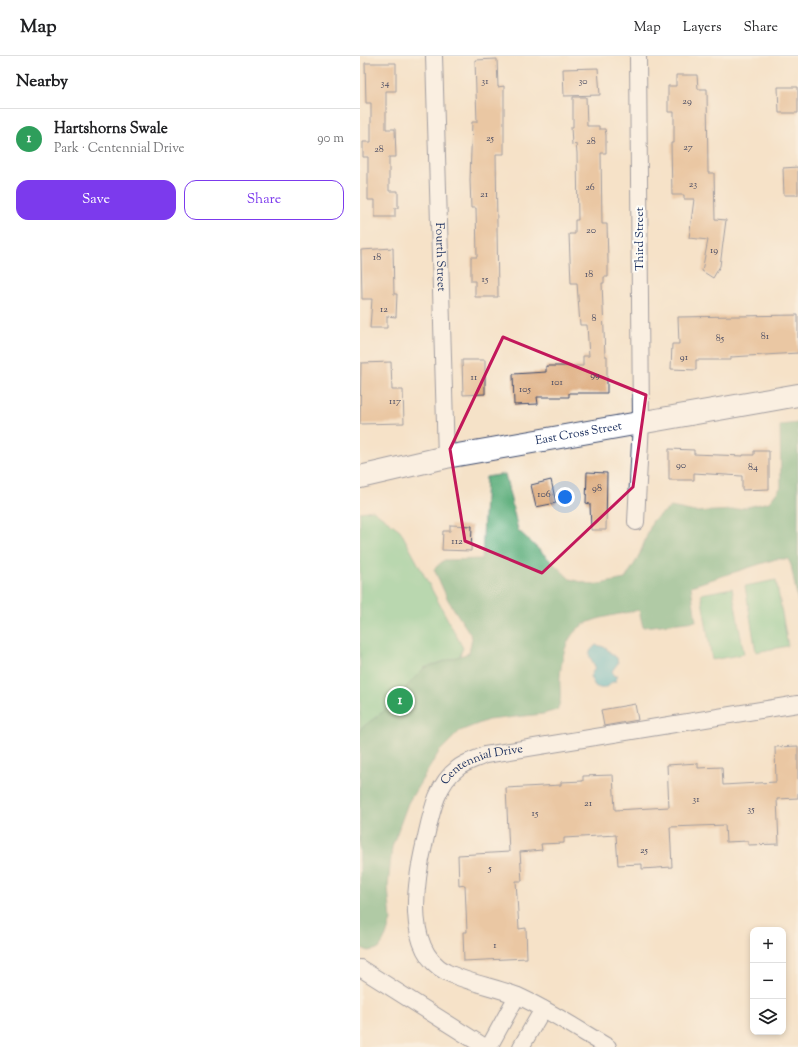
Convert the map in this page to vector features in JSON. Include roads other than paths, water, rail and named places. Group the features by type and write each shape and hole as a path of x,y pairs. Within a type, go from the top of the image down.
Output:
{"street":[{"name":"Fourth Street","path":"434,56 446,457"},
{"name":"Third Street","path":"636,522 641,422 638,56"},
{"name":"East Cross Street","path":"360,477 446,457 798,395"},
{"name":"Centennial Drive","path":"608,1047 543,1009 517,996 482,986 446,972 436,965 425,952 417,930 416,878 430,818 443,782 458,767 485,755 798,704"},
{"path":"360,968 485,1047"},
{"path":"489,1047 517,996"},
{"path":"521,1047 543,1009"}],"water":[{"path":"596,645 604,647 617,658 618,663 612,671 614,676 617,676 615,682 612,682 604,688 595,686 590,677 595,667 589,653"}],"place":[{"name":"Hartshorns Swale","path":"400,701"}]}
